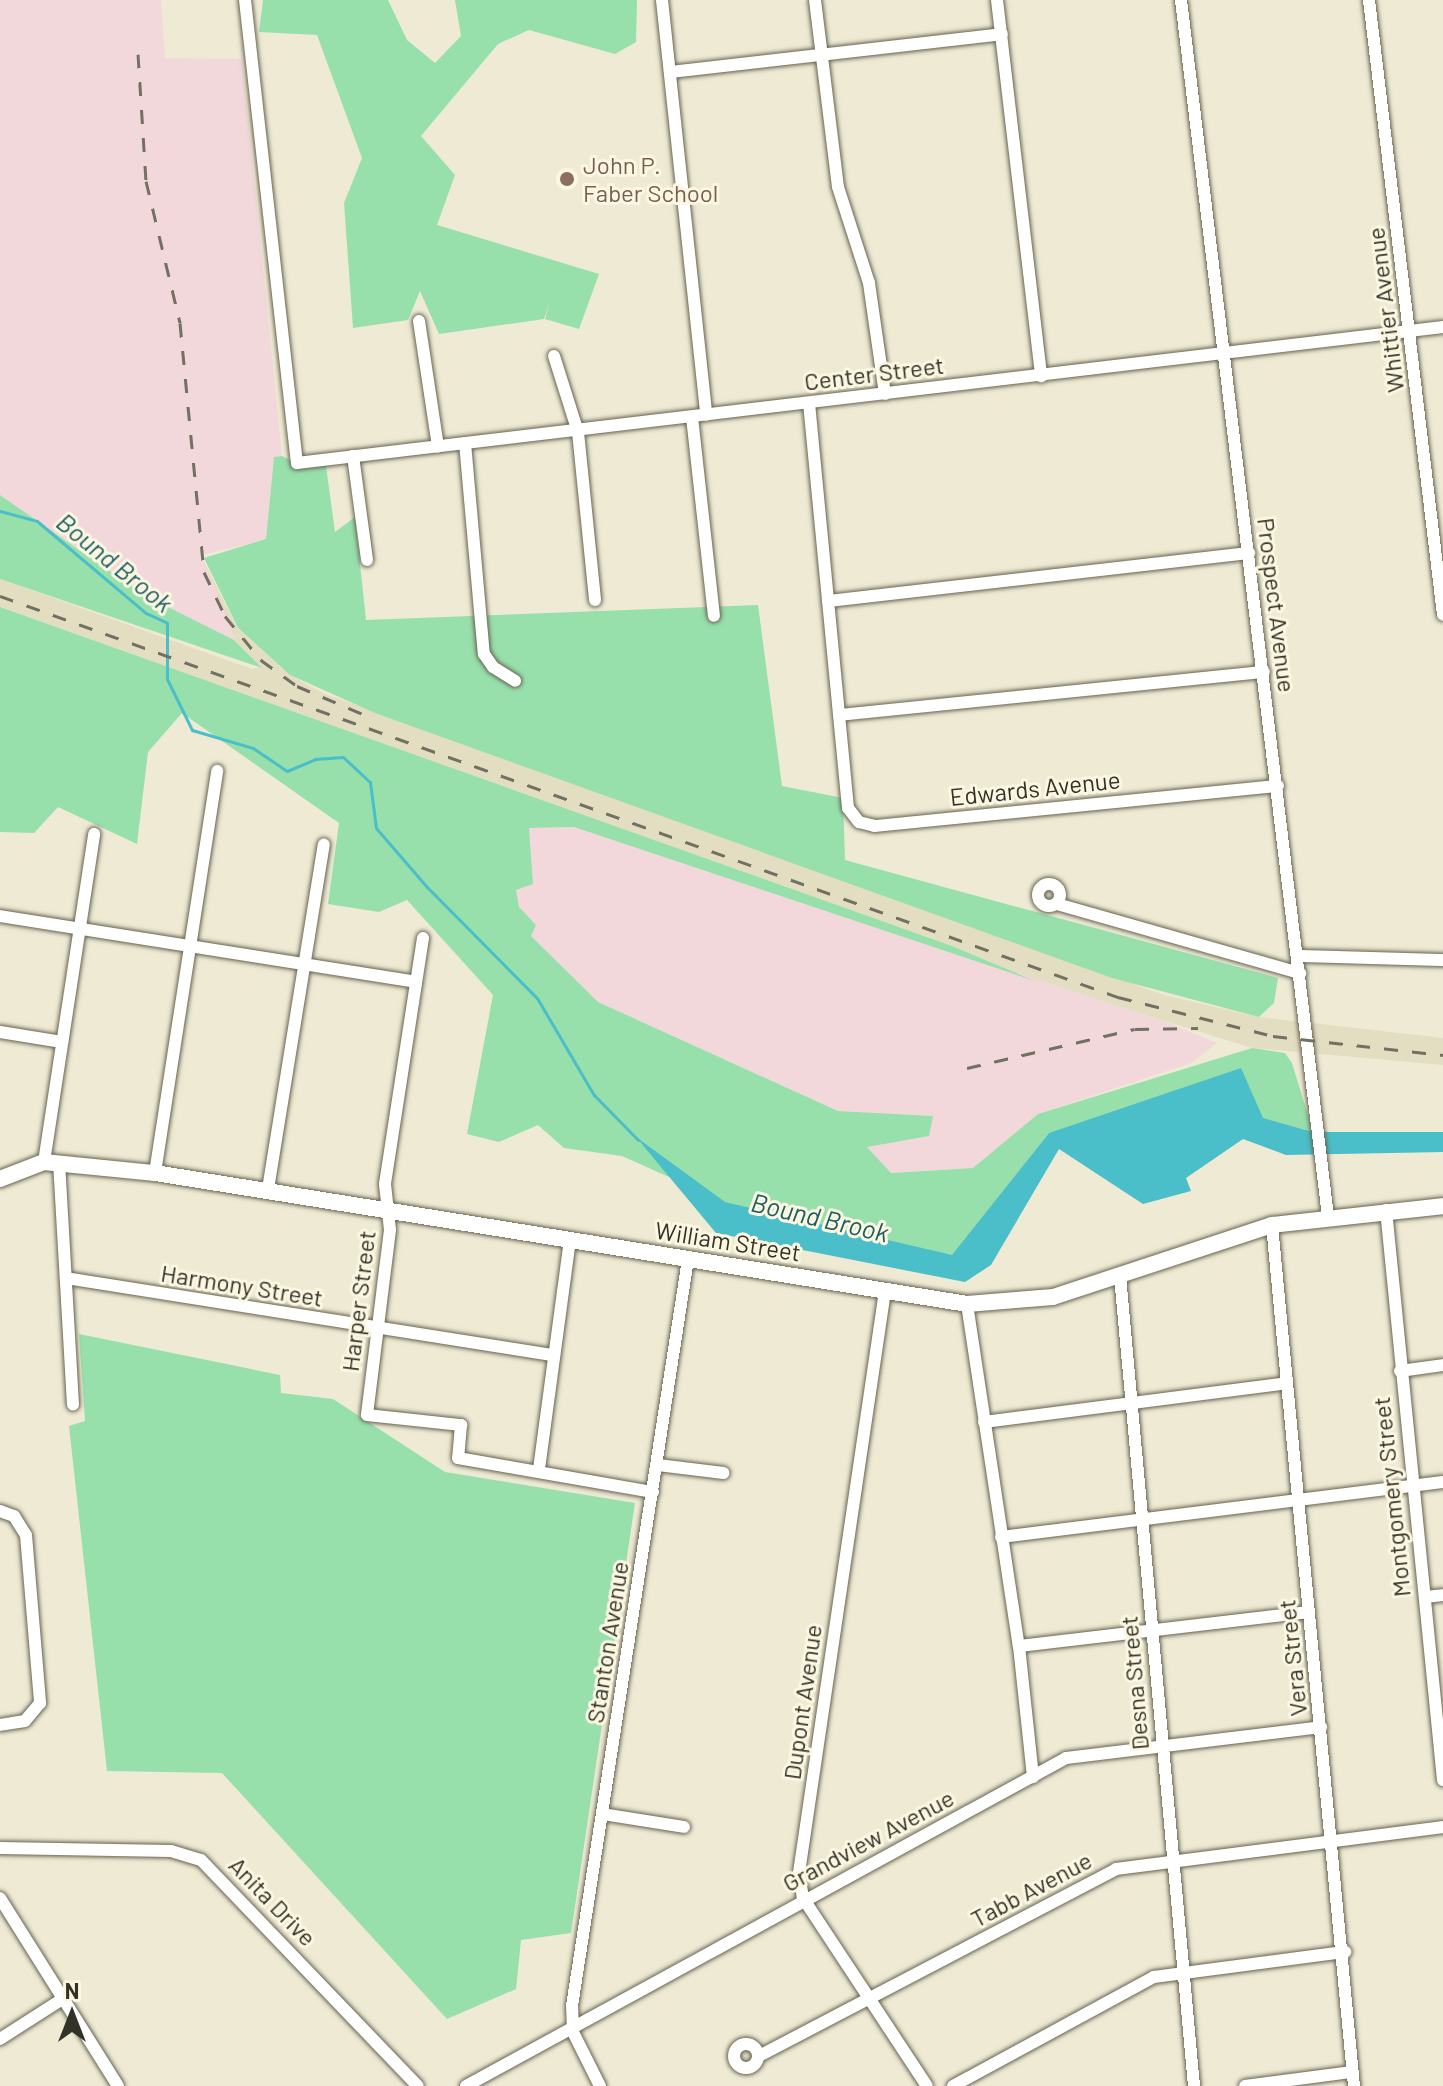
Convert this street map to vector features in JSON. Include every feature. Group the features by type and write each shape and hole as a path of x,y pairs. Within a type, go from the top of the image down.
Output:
{"main road":[{"name":"William Street","path":"0,1179 51,1162 155,1173 967,1304 1053,1297 1272,1225 1328,1216 1443,1206"}],"street":[{"name":"Center Street","path":"245,0 292,456 297,463 1443,327"},
{"path":"662,0 706,415"},
{"path":"815,0 838,187 869,283 885,394"},
{"path":"997,0 1041,376"},
{"name":"Prospect Avenue","path":"1181,0 1299,956 1328,1216"},
{"name":"Whittier Avenue","path":"1369,0 1438,525 1443,615"},
{"path":"670,72 1002,34"},
{"path":"419,321 438,447"},
{"path":"554,356 578,432 595,600"},
{"name":"Edwards Avenue","path":"809,403 848,808 859,822 875,826 1278,786"},
{"path":"692,417 714,616"},
{"path":"465,443 484,654 493,667 515,681"},
{"path":"353,456 367,560"},
{"path":"828,601 1249,553"},
{"path":"839,715 1264,672"},
{"path":"155,1173 217,771"},
{"path":"73,1405 66,1278 51,1162 62,1042 94,834"},
{"path":"268,1189 324,845"},
{"path":"1057,904 1300,973"},
{"path":"0,916 416,982"},
{"name":"Harper Street","path":"423,938 385,1184 388,1210 367,1415 461,1425 458,1458 539,1469"},
{"path":"1299,956 1443,960"},
{"path":"0,1032 62,1042"},
{"name":"Montgomery Street","path":"1386,1210 1400,1371 1440,1712 1443,1780"},
{"name":"Vera Street","path":"1272,1225 1345,1952 1354,2086"},
{"path":"570,1240 539,1469 653,1492"},
{"name":"Stanton Avenue","path":"573,2032 572,2006 688,1259"},
{"name":"Desna Street","path":"1120,1276 1194,2086"},
{"name":"Harmony Street","path":"66,1278 554,1355"},
{"name":"Dupont Avenue","path":"803,1898 799,1873 885,1291"},
{"path":"967,1304 1019,1646 1033,1777"},
{"path":"1400,1371 1443,1365"},
{"path":"984,1422 1287,1383"},
{"path":"658,1465 724,1473"},
{"path":"1001,1537 1443,1482"},
{"path":"0,1511 14,1516 28,1543 40,1703 25,1721 0,1725"},
{"path":"1425,1597 1443,1595"},
{"path":"1019,1646 1309,1612"},
{"name":"Grandview Avenue","path":"466,2086 573,2032 803,1898 1066,1758 1321,1727"},
{"path":"603,1814 684,1827"},
{"name":"Tabb Avenue","path":"759,2056 1116,1869 1443,1827"},
{"name":"Anita Drive","path":"0,1848 171,1851 201,1860 418,2086"},
{"path":"0,1898 118,2086"},
{"path":"803,1898 927,2086"},
{"path":"953,2086 1154,1977 1345,1952"},
{"path":"0,2039 64,1998"},
{"path":"573,2032 600,2086"},
{"path":"1245,2086 1352,2072"}],"shaded area":[{"path":"0,0 161,0 165,58 242,59 282,456 274,457 266,540 201,555 236,642 144,595 0,495"},
{"path":"199,552 238,629 290,675 323,693 1164,995 1259,1017 1443,1038 1443,1065 1252,1048 1035,981 952,946 0,607 0,579 252,669 261,667 234,640"},
{"path":"574,827 1166,1022 1217,1043 1191,1063 1038,1114 973,1168 891,1173 866,1147 928,1136 933,1116 838,1111 598,1002 531,936 536,925 519,907 516,890 533,883 529,828"}],"green space":[{"path":"263,0 388,0 407,40 435,63 461,36 455,0 637,0 636,42 615,54 529,30 498,44 421,136 455,175 437,225 599,274 579,329 545,319 550,301 544,319 439,334 420,291 408,320 353,328 344,203 362,158 317,35 259,32"},
{"path":"282,456 300,465 326,466 335,532 355,517 366,620 758,605 782,786 843,798 845,860 1278,978 1274,1003 1259,1017 1112,978 375,713 290,675 238,628 204,558 266,539 274,457"},
{"path":"0,495 144,595 234,640 262,668 0,579"},
{"path":"0,607 952,946 1035,981 574,827 529,828 533,884 516,890 519,907 536,925 531,936 598,1002 838,1111 933,1116 929,1136 867,1147 891,1173 973,1168 1038,1114 1252,1048 1285,1053 1292,1063 1313,1132 1262,1118 1049,1133 952,1256 725,1202 622,1156 564,1148 538,1125 499,1142 467,1134 493,995 407,900 379,912 328,904 339,823 182,713 148,752 137,844 58,807 34,833 0,832"},
{"path":"79,1334 280,1375 281,1393 333,1399 445,1472 635,1503 571,1933 521,1940 516,1989 447,2019 222,1773 107,1771 69,1426 85,1421"}],"water":[{"path":"1241,1068 1263,1118 1313,1132 1443,1132 1443,1152 1286,1155 1243,1139 1186,1178 1191,1191 1143,1204 1059,1149 991,1265 965,1282 716,1233 636,1137 725,1202 952,1255 1049,1133"}],"waterway":[{"name":"Bound Brook","path":"0,511 37,521 146,613 167,623 167,679 192,730 253,748 287,771 315,759 343,757 370,782 376,828 427,887 537,998 594,1095 638,1140"}],"railway":[{"path":"138,54 146,181 180,323 204,572 225,616 261,660 297,686 372,718"},
{"path":"0,596 1118,997 1273,1036 1443,1055"},
{"path":"967,1068 1135,1029 1198,1028"}],"place":[{"name":"John P. Faber School","path":"567,179"}]}
